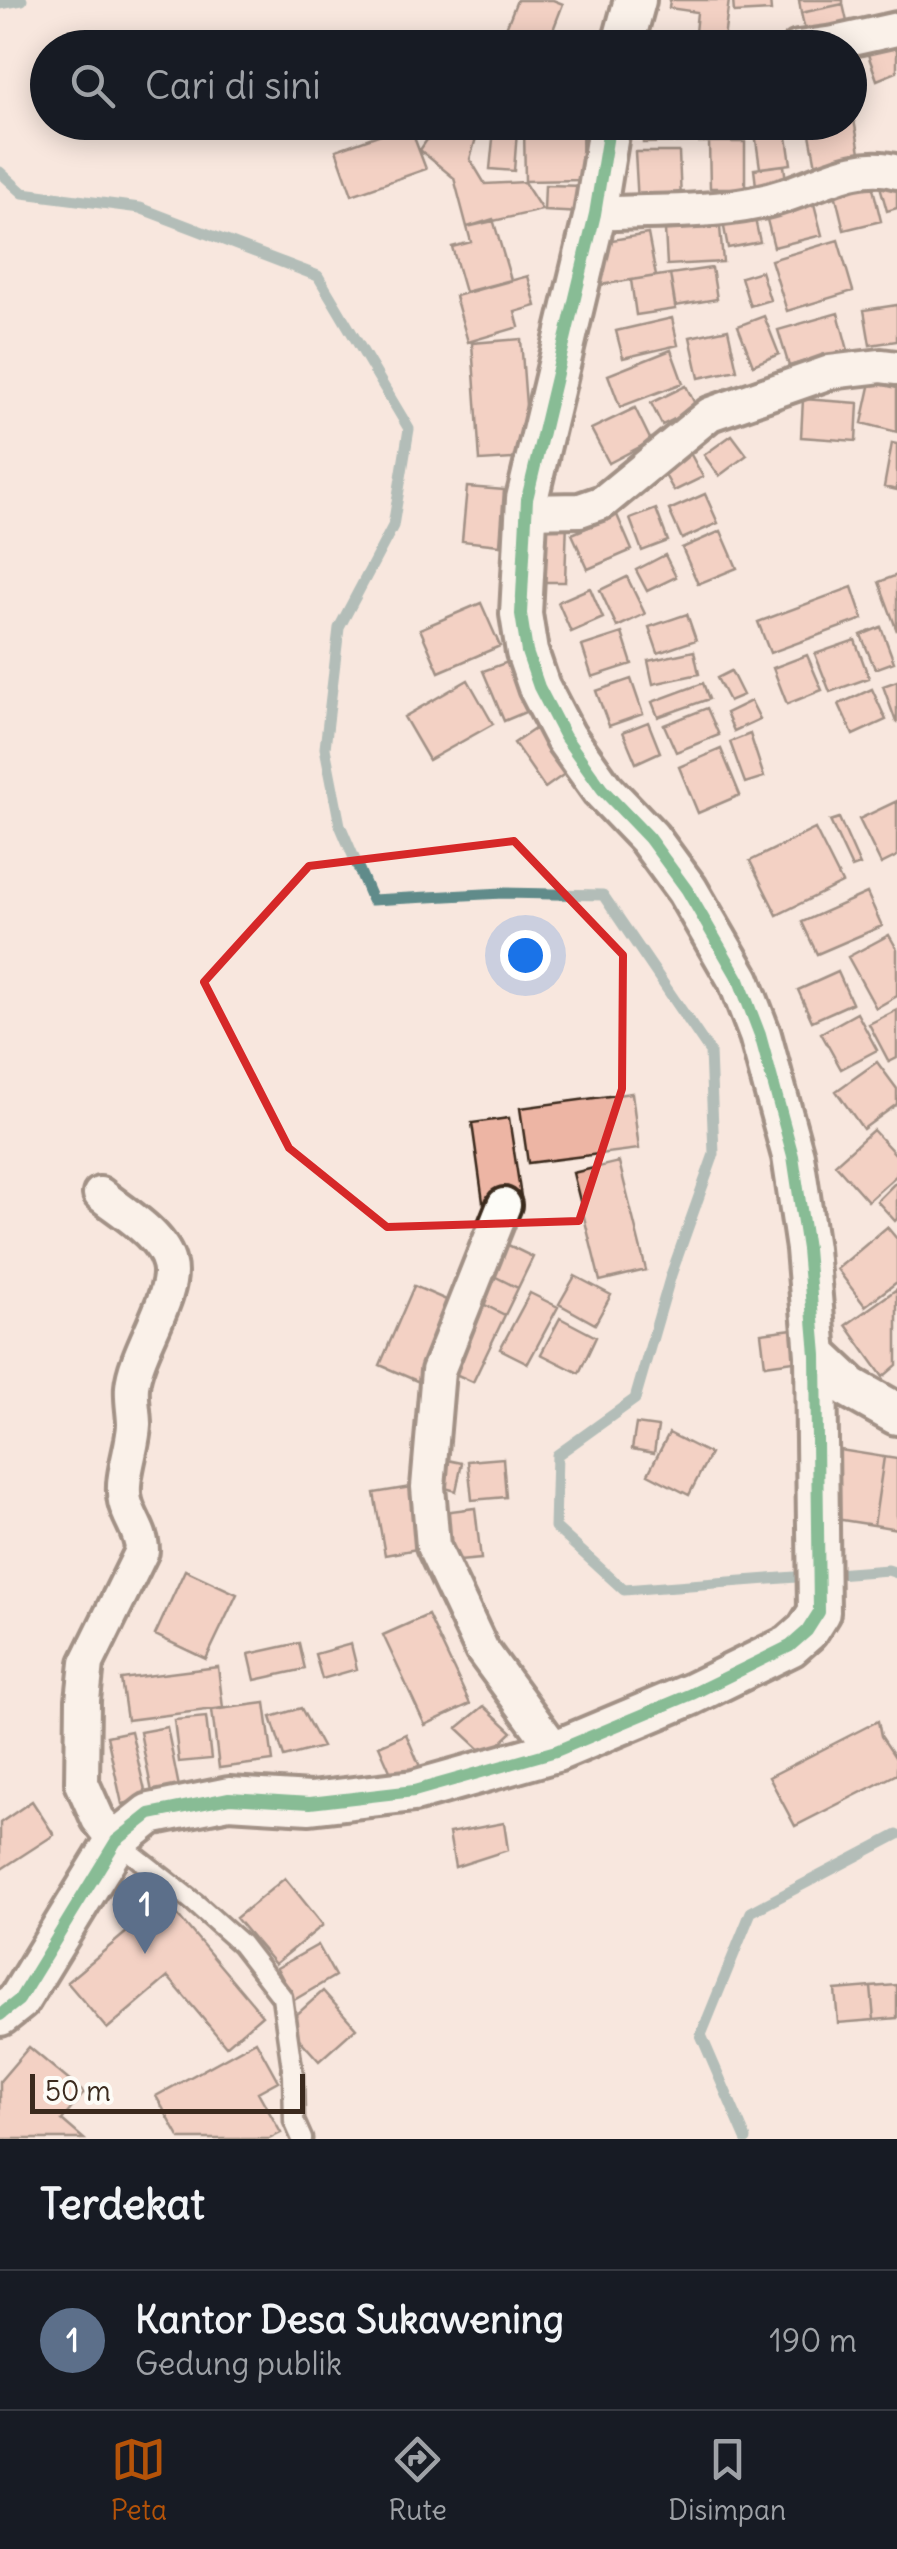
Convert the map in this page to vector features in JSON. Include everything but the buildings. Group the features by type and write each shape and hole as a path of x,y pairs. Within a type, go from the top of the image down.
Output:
{"street":[{"path":"632,30 634,0"},
{"path":"867,36 897,28"},
{"path":"0,2015 19,2000 116,1841 150,1814 229,1798 310,1803 414,1791 556,1751 692,1694 790,1646 819,1612 816,1355 807,1249 793,1156 760,1035 739,980 687,890 649,838 602,790 565,736 538,687 521,614 526,505 595,214 607,140"},
{"path":"595,214 754,205 846,174 876,168 897,172"},
{"path":"526,505 580,510 603,502 696,424 726,408 830,372 897,368"},
{"path":"100,1194 153,1238 171,1268 168,1286 139,1356 132,1387 134,1428 124,1498 142,1539 142,1551 87,1663 83,1700 82,1783 98,1819 116,1841"},
{"path":"504,1205 438,1371 428,1487 434,1546 482,1650 556,1751"},
{"path":"816,1355 852,1388 897,1414"}],"lane":[{"path":"116,1841 196,1903 241,1944 282,1997 293,2075 294,2120 302,2139"}],"highlighted area":[{"path":"514,841 623,955 622,1089 579,1221 387,1227 289,1148 204,982 309,866"}],"waterway":[{"path":"0,4 22,0"},
{"path":"0,172 23,193 140,208 318,276 409,429 393,526 339,628 325,748 340,825 372,900 503,893 603,895 710,1052 714,1154 671,1275 635,1399 557,1455 555,1527 624,1590 888,1570 897,1573"},
{"path":"746,2139 701,2035 751,1912 897,1835"}],"cycle path":[{"path":"0,2015 19,2000 116,1841 150,1814 229,1798 310,1803 414,1791 556,1751 692,1694 790,1646 807,1631 819,1612 816,1355 807,1249 793,1156 760,1035 739,980 687,890 649,838 602,789 565,737 539,687 527,652 521,614 527,499 595,214 607,140"}],"place":[{"name":"Kantor Desa Sukawening","path":"145,1954"}]}
